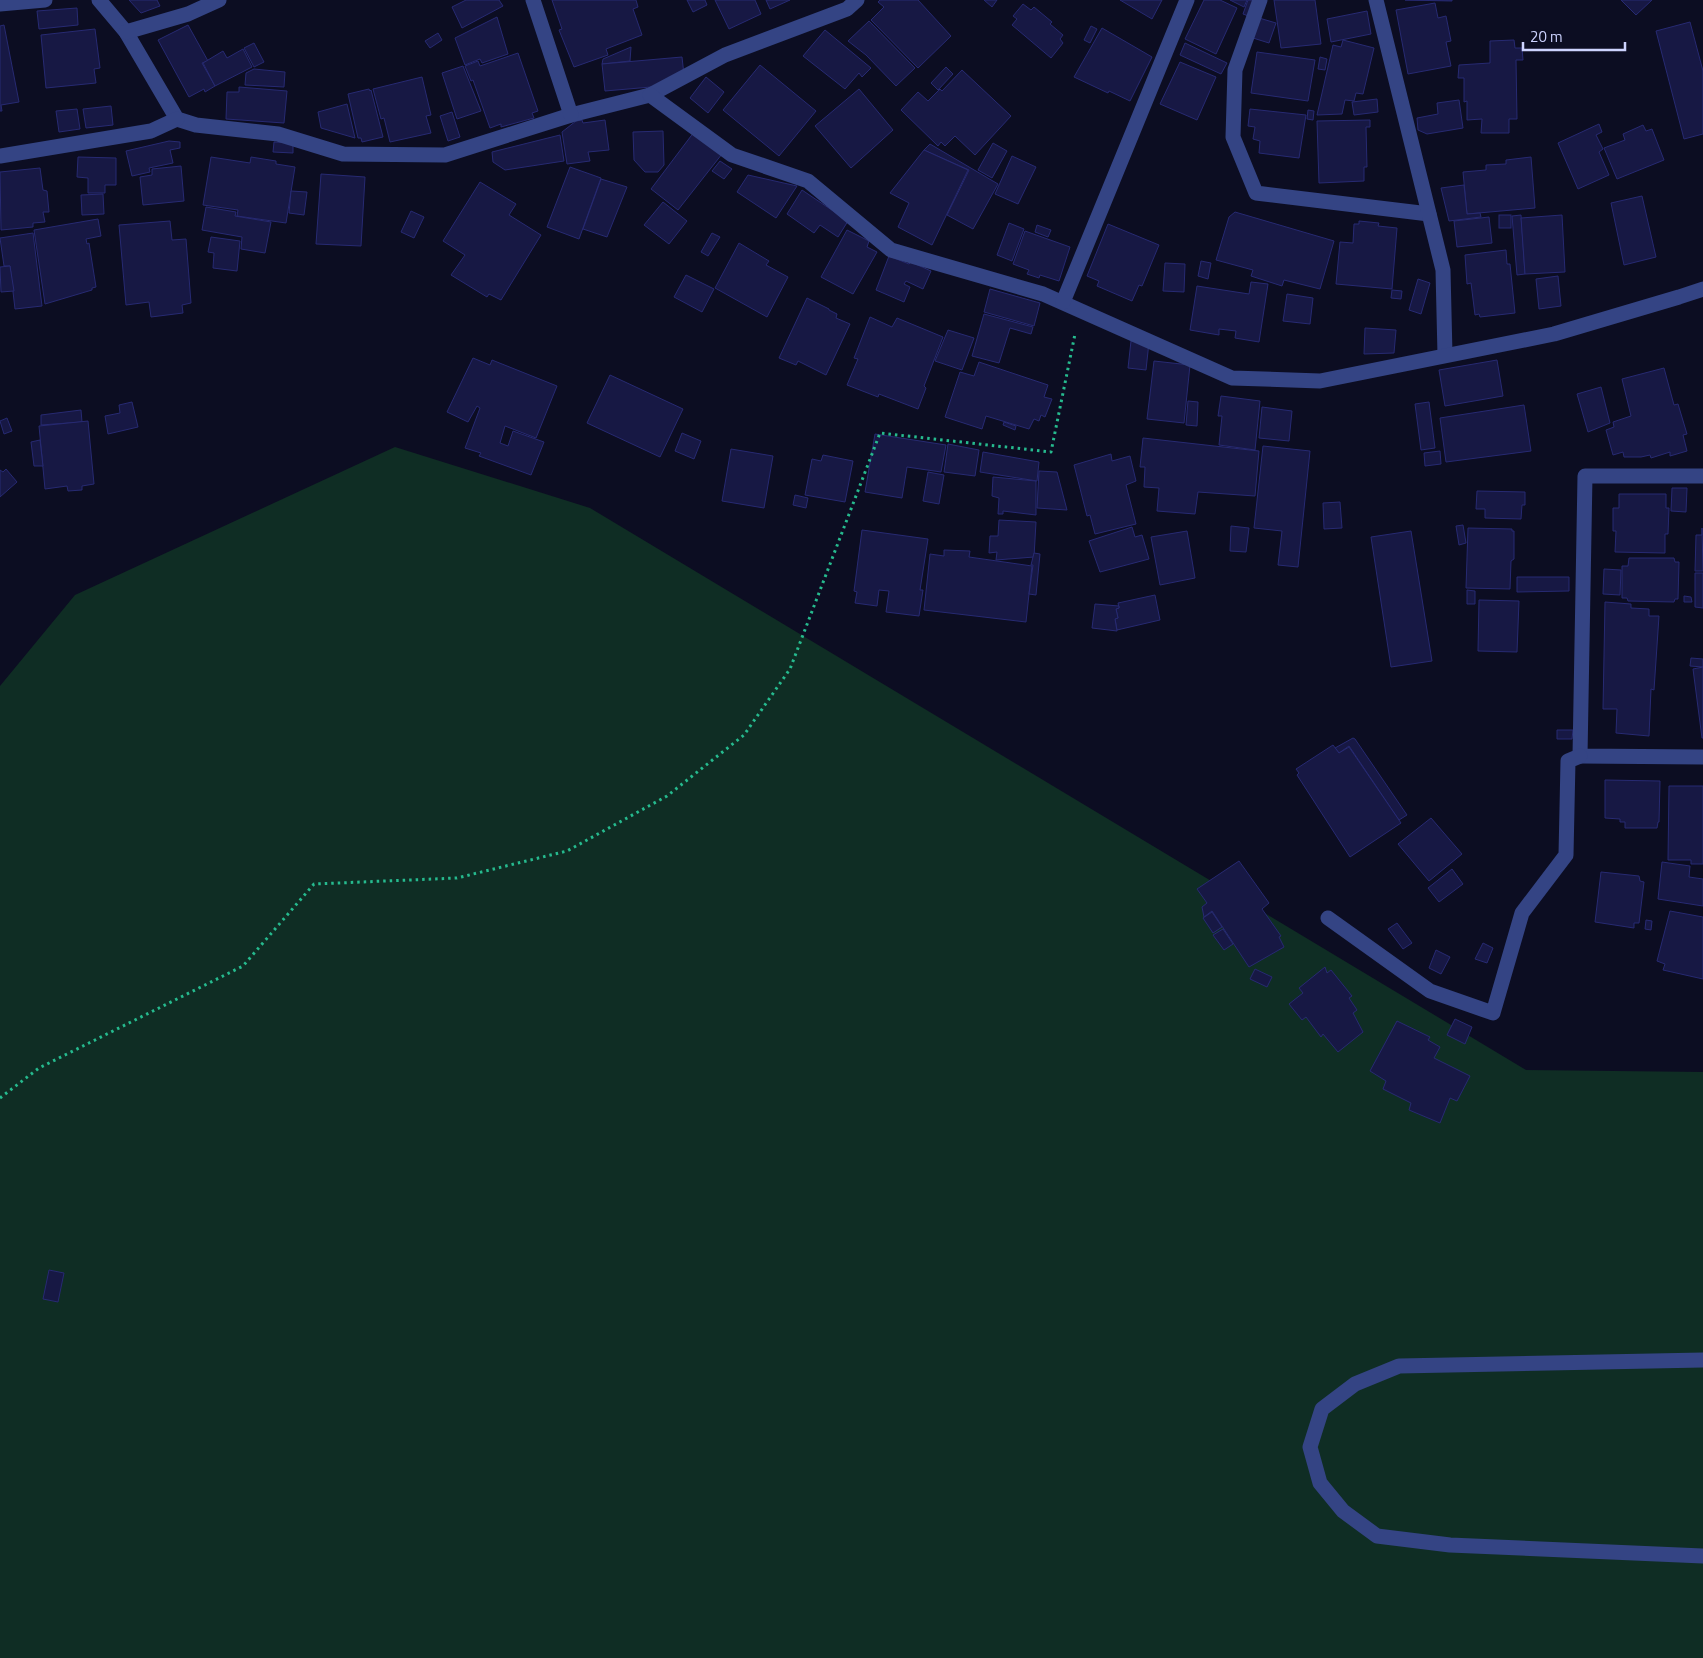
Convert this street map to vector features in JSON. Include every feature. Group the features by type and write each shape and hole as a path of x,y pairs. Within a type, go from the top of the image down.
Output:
{"street":[{"path":"0,4 46,0"},
{"path":"100,0 126,32 177,120"},
{"path":"126,32 188,14 219,0"},
{"path":"533,0 571,115"},
{"path":"0,156 151,131 177,120 196,125 278,134 343,154 445,155 571,115 650,95 725,55 847,9 857,0"},
{"path":"1063,302 1187,0"},
{"path":"1260,0 1235,70 1233,137 1256,194 1429,214"},
{"path":"1376,0 1443,270 1445,355"},
{"path":"650,95 732,155 808,181 891,250 1043,294 1232,378 1320,381 1554,334 1679,297 1703,288"},
{"path":"1580,756 1586,476 1703,476"},
{"path":"1328,918 1430,991 1493,1013 1522,913 1566,855 1568,761 1580,756 1703,757"},
{"path":"1703,1360 1399,1366 1355,1384 1322,1409 1310,1447 1320,1483 1343,1512 1377,1536 1450,1544 1703,1556"}],"path":[{"path":"0,1098 39,1068 243,966 314,884 457,878 567,852 667,796 744,735 790,669 880,433 1051,452 1080,309"}],"green space":[{"path":"395,447 590,508 1526,1070 1703,1072 1703,1658 0,1658 0,686 75,595"}],"building":[{"path":"129,0 157,0 160,6 141,13"},
{"path":"466,0 499,0 503,6 462,28 452,7"},
{"path":"552,0 636,0 638,7 633,9 642,35 606,49 608,55 574,67 559,30 562,29"},
{"path":"687,0 705,0 707,5 693,12"},
{"path":"715,0 755,0 761,14 729,29"},
{"path":"766,0 790,0 770,9"},
{"path":"880,0 918,0 951,36 918,68 871,20 884,7 878,2"},
{"path":"984,0 997,0 992,7"},
{"path":"1120,0 1162,0 1152,19"},
{"path":"1204,0 1220,0 1237,8 1216,54 1185,39"},
{"path":"1230,0 1247,0 1244,7"},
{"path":"1248,0 1258,0 1251,17 1243,14"},
{"path":"1274,0 1315,0 1321,44 1281,48"},
{"path":"1405,0 1452,0 1452,1"},
{"path":"1621,0 1652,0 1636,15"},
{"path":"1435,3 1438,18 1446,16 1451,41 1446,42 1451,66 1408,74 1396,10"},
{"path":"1023,4 1031,10 1034,7 1052,22 1050,24 1063,35 1060,39 1063,43 1051,58 1012,25 1017,19 1013,16"},
{"path":"77,8 78,25 39,29 37,11"},
{"path":"1367,11 1371,34 1331,42 1327,19"},
{"path":"497,17 508,54 482,63 480,59 465,65 455,38"},
{"path":"1259,18 1276,23 1269,43 1253,38"},
{"path":"869,21 915,68 896,86 866,55 848,41"},
{"path":"1690,22 1703,71 1703,134 1684,139 1656,31"},
{"path":"4,25 19,102 1,105 2,111 0,111 0,26"},
{"path":"188,25 208,61 202,63 215,86 205,92 204,89 189,97 158,40"},
{"path":"1091,26 1097,29 1090,43 1084,40"},
{"path":"1102,28 1152,57 1130,101 1074,77"},
{"path":"95,29 100,68 94,69 96,83 46,88 41,35"},
{"path":"825,30 871,68 862,77 859,73 845,89 803,56"},
{"path":"438,33 442,40 430,48 425,41"},
{"path":"1343,40 1374,48 1363,94 1356,93 1354,101 1345,100 1342,114 1317,115 1333,45 1341,47"},
{"path":"1514,40 1515,48 1522,48 1523,60 1516,60 1517,119 1509,119 1509,133 1481,133 1482,119 1467,120 1467,101 1464,102 1464,78 1458,78 1459,65 1490,63 1490,41"},
{"path":"254,43 264,62 254,67 244,48"},
{"path":"1185,43 1227,63 1221,74 1180,55"},
{"path":"631,47 630,61 602,64 603,59"},
{"path":"243,49 252,67 215,86 203,63 223,51 227,58"},
{"path":"1257,52 1315,60 1308,101 1251,93"},
{"path":"518,53 538,111 532,113 534,118 490,128 473,80 471,81 465,66 478,61 480,66"},
{"path":"682,57 684,75 674,85 605,91 602,64"},
{"path":"1320,57 1327,59 1325,70 1318,69"},
{"path":"1180,62 1216,77 1197,120 1160,104"},
{"path":"760,65 816,111 779,156 723,110"},
{"path":"463,66 481,111 457,119 442,73"},
{"path":"946,67 953,74 938,90 931,83"},
{"path":"254,69 285,72 284,87 245,85 246,73"},
{"path":"962,70 1011,116 975,155 955,136 945,146 941,142 938,146 901,110 918,92 928,101 940,89 942,91"},
{"path":"422,77 431,115 426,116 431,133 390,142 384,118 381,119 373,89"},
{"path":"706,77 724,92 708,113 690,98"},
{"path":"239,87 287,91 284,123 226,119 227,92 239,92"},
{"path":"859,89 893,130 851,168 815,126"},
{"path":"371,90 383,137 362,142 361,138 358,138 348,94"},
{"path":"1377,99 1378,112 1354,115 1352,102"},
{"path":"1459,100 1463,128 1427,134 1418,130 1417,118 1438,114 1437,103"},
{"path":"347,104 355,138 321,128 318,112"},
{"path":"111,106 113,125 86,128 83,109"},
{"path":"77,109 80,129 59,132 56,111"},
{"path":"1250,109 1306,115 1299,158 1259,153 1260,141 1253,139 1255,127 1248,126"},
{"path":"1308,110 1314,111 1313,120 1307,119"},
{"path":"452,112 460,137 448,141 440,116"},
{"path":"582,120 583,123 605,120 609,150 588,152 590,161 567,164 562,132 576,121"},
{"path":"1370,120 1370,127 1366,127 1367,167 1364,167 1364,181 1319,183 1317,121"},
{"path":"1599,124 1602,132 1596,135 1603,149 1599,152 1609,175 1578,189 1558,143"},
{"path":"1643,125 1646,131 1652,129 1664,160 1617,179 1604,148 1625,140 1623,134"},
{"path":"663,131 664,165 658,172 645,172 634,160 633,132"},
{"path":"694,132 722,154 678,210 651,189"},
{"path":"560,135 564,161 505,170 493,162 492,152"},
{"path":"169,141 180,142 180,148 170,150 173,163 149,168 150,172 132,176 126,151"},
{"path":"274,142 293,143 293,153 273,152"},
{"path":"993,143 1007,151 992,178 978,170"},
{"path":"930,144 998,184 973,229 947,215 969,170 924,150"},
{"path":"924,150 968,170 932,245 898,227 909,203 890,193"},
{"path":"1012,156 1036,167 1018,204 995,194"},
{"path":"78,157 116,158 116,185 105,185 105,193 88,193 88,178 77,177"},
{"path":"211,157 250,163 251,157 276,161 276,164 295,167 286,223 237,216 238,210 203,205"},
{"path":"1531,157 1535,208 1467,214 1463,172 1486,170 1486,165 1506,164 1506,160"},
{"path":"720,161 732,169 724,179 712,171"},
{"path":"181,166 184,201 143,205 140,177 152,175 152,169"},
{"path":"570,167 601,178 579,239 547,227"},
{"path":"40,168 43,190 47,191 49,212 43,212 45,222 33,223 33,227 1,230 0,172"},
{"path":"321,174 365,177 361,246 316,244"},
{"path":"748,175 797,186 776,218 737,192"},
{"path":"601,179 627,187 607,237 583,229"},
{"path":"480,182 516,204 509,215 541,235 501,300 489,294 487,297 451,275 465,255 443,241"},
{"path":"1464,185 1467,214 1480,213 1481,217 1449,221 1441,188"},
{"path":"802,190 848,221 838,237 820,225 814,233 787,214"},
{"path":"291,191 307,192 304,215 289,213"},
{"path":"103,194 104,214 82,215 81,195"},
{"path":"1642,196 1656,257 1624,265 1611,203"},
{"path":"663,202 687,221 669,244 644,225"},
{"path":"206,207 236,212 235,216 271,222 265,253 241,249 242,237 202,230"},
{"path":"411,211 424,217 414,238 401,232"},
{"path":"1235,212 1334,241 1320,289 1284,280 1282,286 1251,276 1253,270 1216,260 1229,217"},
{"path":"1499,215 1511,215 1511,228 1499,228"},
{"path":"1521,215 1525,274 1517,275 1512,216"},
{"path":"1562,215 1565,272 1525,274 1521,218"},
{"path":"1489,217 1492,243 1457,247 1454,221"},
{"path":"98,219 101,236 86,239 87,244 89,243 96,287 92,288 92,290 45,304 34,230"},
{"path":"170,221 172,240 186,239 191,303 182,305 183,313 151,317 149,302 126,305 119,225"},
{"path":"1359,221 1379,223 1378,226 1397,228 1392,289 1336,284 1340,242 1353,243 1354,224 1359,224"},
{"path":"1009,223 1024,229 1012,261 997,255"},
{"path":"1108,224 1159,245 1142,286 1139,285 1132,301 1097,286 1099,281 1087,276"},
{"path":"1037,225 1051,230 1048,237 1035,232"},
{"path":"847,230 869,241 867,247 877,252 853,294 821,277"},
{"path":"1025,231 1070,247 1059,281 1040,275 1039,278 1027,274 1029,270 1013,264"},
{"path":"33,233 42,306 15,309 10,266 4,266 0,238"},
{"path":"712,233 720,237 708,256 701,252"},
{"path":"211,237 240,241 237,271 213,268 214,253 208,252"},
{"path":"739,243 769,261 766,265 788,277 767,317 715,288"},
{"path":"1506,250 1507,264 1510,264 1515,313 1480,317 1479,314 1475,315 1471,283 1467,284 1465,255"},
{"path":"889,256 909,264 911,262 931,271 923,289 906,281 904,284 910,287 904,302 876,290"},
{"path":"1201,261 1211,263 1208,279 1198,276"},
{"path":"1165,263 1185,264 1184,292 1163,291"},
{"path":"10,266 14,291 1,292 0,267"},
{"path":"686,275 714,289 702,312 674,297"},
{"path":"1558,276 1561,306 1539,309 1536,279"},
{"path":"1418,279 1430,283 1421,314 1409,310"},
{"path":"1251,282 1268,284 1259,342 1235,338 1236,331 1219,329 1219,335 1190,330 1197,286 1249,294"},
{"path":"990,289 1040,303 1034,326 984,312"},
{"path":"1392,290 1402,291 1401,299 1391,298"},
{"path":"1287,294 1313,298 1310,324 1283,321"},
{"path":"807,298 837,314 836,318 850,324 826,375 798,361 796,365 779,358"},
{"path":"984,314 1033,327 1031,334 1010,328 999,363 972,356"},
{"path":"870,317 892,327 897,318 943,337 924,386 926,388 918,409 879,394 878,397 847,385 858,359 854,358"},
{"path":"1365,328 1396,330 1394,353 1364,354"},
{"path":"948,330 974,338 962,370 935,361"},
{"path":"1131,341 1149,342 1146,370 1128,368"},
{"path":"473,358 490,365 492,360 557,386 536,438 505,426 500,443 508,446 513,431 544,442 531,475 479,456 481,453 465,448 480,408 477,406 468,422 447,412"},
{"path":"1497,360 1503,396 1445,406 1439,370"},
{"path":"1154,361 1190,365 1184,423 1147,419"},
{"path":"979,362 1048,385 1044,397 1052,399 1045,417 1041,415 1039,421 1034,419 1029,429 986,416 982,429 945,417 960,372 974,376"},
{"path":"1664,368 1674,405 1678,404 1687,434 1683,435 1687,451 1670,456 1670,452 1651,458 1650,455 1624,457 1623,452 1613,455 1606,430 1614,427 1613,422 1631,416 1622,379"},
{"path":"610,375 683,409 660,457 587,423"},
{"path":"1601,387 1610,423 1588,432 1577,394"},
{"path":"1221,396 1260,401 1255,450 1219,445 1222,416 1218,416"},
{"path":"1188,401 1198,402 1197,426 1186,425"},
{"path":"132,402 138,427 108,434 105,416 120,413 119,405"},
{"path":"1429,402 1435,448 1421,450 1415,404"},
{"path":"1524,405 1531,451 1446,462 1440,418"},
{"path":"1262,407 1292,411 1289,441 1259,438"},
{"path":"81,410 82,422 41,425 41,415"},
{"path":"7,418 12,431 4,434 0,421"},
{"path":"88,421 94,484 82,486 82,490 68,491 67,486 45,489 39,426"},
{"path":"1004,422 1016,426 1015,430 1003,425"},
{"path":"682,433 701,441 694,459 675,451"},
{"path":"875,434 946,445 941,472 907,467 902,498 865,492"},
{"path":"1143,438 1259,451 1255,496 1198,492 1195,514 1157,511 1159,488 1144,487 1145,467 1140,467"},
{"path":"40,440 43,466 34,466 31,442"},
{"path":"948,444 979,450 975,476 944,472"},
{"path":"1263,446 1310,451 1298,567 1278,565 1282,531 1254,528"},
{"path":"731,449 773,456 764,508 722,501"},
{"path":"1440,451 1441,464 1425,466 1424,453"},
{"path":"983,452 1039,462 1037,481 980,472"},
{"path":"1111,454 1112,461 1130,456 1136,481 1126,485 1136,524 1095,534 1090,515 1087,516 1074,465"},
{"path":"823,455 853,461 845,502 805,495 812,459 821,461"},
{"path":"6,469 17,482 0,497 0,470 3,472"},
{"path":"1039,471 1057,472 1067,510 1037,508"},
{"path":"928,472 944,475 939,504 923,501"},
{"path":"993,477 1036,481 1036,515 1003,511 1003,514 998,514 999,498 992,496"},
{"path":"1672,488 1687,488 1686,512 1671,511"},
{"path":"1477,491 1525,492 1525,505 1522,505 1521,519 1485,518 1485,509 1476,509"},
{"path":"1619,494 1666,494 1666,508 1669,508 1668,534 1665,534 1665,553 1615,552 1616,531 1613,531 1613,508 1619,508"},
{"path":"795,495 808,498 806,508 793,505"},
{"path":"1340,502 1342,528 1324,529 1323,503"},
{"path":"999,520 1036,522 1034,557 996,560 997,552 989,553 990,536 998,536"},
{"path":"1463,525 1466,543 1459,545 1456,526"},
{"path":"1231,526 1249,528 1246,552 1230,551"},
{"path":"1132,527 1135,537 1142,535 1149,559 1100,572 1089,541"},
{"path":"1468,528 1512,529 1514,531 1514,559 1511,561 1510,589 1466,588"},
{"path":"1702,528 1703,571 1695,571 1696,535 1702,535"},
{"path":"862,530 928,539 920,590 923,590 919,616 886,612 889,591 879,590 877,606 855,603 857,592 854,591"},
{"path":"1187,531 1195,578 1160,585 1151,537"},
{"path":"1411,531 1432,661 1391,667 1371,537"},
{"path":"944,550 970,551 969,557 1032,566 1026,622 924,610 930,554 944,556"},
{"path":"1034,553 1040,554 1036,595 1029,594 1033,565 1031,565"},
{"path":"1629,558 1674,558 1675,562 1679,562 1678,599 1675,599 1674,602 1628,601 1627,598 1622,598 1622,566 1628,566"},
{"path":"1604,569 1621,570 1620,595 1603,594"},
{"path":"1695,573 1703,573 1703,608 1695,607"},
{"path":"1517,577 1569,577 1569,591 1517,592"},
{"path":"1467,590 1475,591 1475,604 1467,604"},
{"path":"1155,595 1160,620 1117,630 1115,619 1118,618 1116,609 1119,608 1118,603"},
{"path":"1684,596 1691,597 1692,602 1684,602"},
{"path":"1479,600 1519,601 1517,652 1478,651"},
{"path":"1605,602 1631,604 1631,608 1649,609 1649,616 1659,616 1654,690 1651,689 1649,736 1616,733 1617,709 1603,709"},
{"path":"1095,604 1119,606 1116,609 1118,618 1115,619 1117,631 1092,628"},
{"path":"1691,658 1703,659 1703,667 1690,666"},
{"path":"1703,667 1703,738 1702,738 1693,669"},
{"path":"1557,730 1573,730 1572,739 1557,739"},
{"path":"1353,738 1407,815 1399,820 1349,746 1339,753 1335,748"},
{"path":"1333,745 1339,753 1349,747 1401,823 1350,857 1297,775 1299,773 1296,769"},
{"path":"1605,780 1660,781 1659,822 1657,828 1625,828 1625,822 1620,822 1620,819 1605,818"},
{"path":"1669,786 1703,786 1703,864 1691,864 1691,860 1668,860"},
{"path":"1431,818 1462,854 1429,881 1398,844"},
{"path":"1239,861 1269,903 1262,909 1281,936 1279,937 1284,947 1249,967 1212,911 1204,917 1202,907 1207,903 1197,889"},
{"path":"1662,862 1690,866 1689,877 1703,879 1703,906 1658,899"},
{"path":"1452,869 1463,884 1439,902 1428,888"},
{"path":"1601,872 1639,876 1640,881 1644,882 1639,923 1634,923 1634,928 1595,922"},
{"path":"1670,911 1703,917 1703,979 1663,970 1665,964 1657,961"},
{"path":"1212,912 1222,927 1213,933 1203,918"},
{"path":"1646,920 1652,921 1651,930 1645,929"},
{"path":"1397,923 1412,943 1403,949 1388,929"},
{"path":"1223,929 1233,944 1224,950 1213,935"},
{"path":"1483,943 1493,948 1487,963 1475,959"},
{"path":"1436,950 1450,957 1441,974 1429,968"},
{"path":"1325,967 1327,973 1331,970 1352,996 1349,998 1357,1010 1353,1013 1363,1032 1338,1052 1323,1034 1321,1037 1306,1017 1302,1020 1289,1004 1303,993 1299,988"},
{"path":"1255,969 1272,977 1267,987 1250,979"},
{"path":"1455,1019 1472,1027 1465,1044 1447,1035"},
{"path":"1397,1021 1430,1037 1428,1040 1440,1047 1434,1058 1470,1076 1457,1101 1450,1098 1440,1123 1409,1110 1411,1103 1383,1089 1386,1081 1370,1071"},
{"path":"49,1270 64,1273 58,1302 43,1299"}]}
